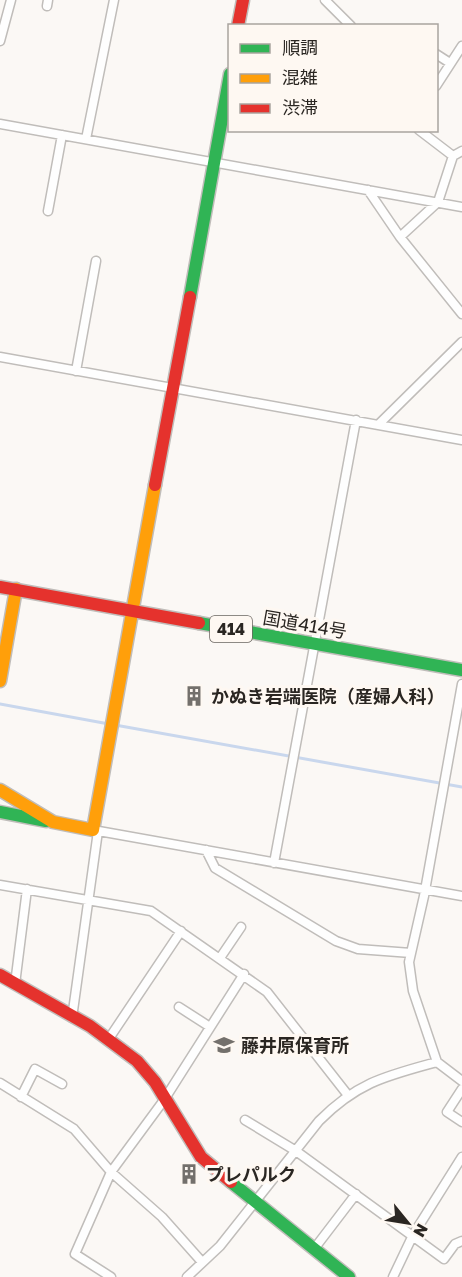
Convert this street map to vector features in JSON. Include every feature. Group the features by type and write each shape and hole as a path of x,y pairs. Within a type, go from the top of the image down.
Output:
{"main road":[{"path":"238,24 243,0"},
{"path":"0,812 95,831 113,716 228,85"},
{"name":"国道414号","path":"0,587 462,670"},
{"path":"0,681 16,589"},
{"path":"0,790 53,822"},
{"path":"0,975 108,1040 138,1062 189,1143 201,1157 349,1277"}],"street":[{"path":"0,41 11,0"},
{"path":"86,139 114,0"},
{"path":"324,0 349,24"},
{"path":"438,83 462,46"},
{"path":"438,55 450,63"},
{"path":"0,124 462,207"},
{"path":"422,132 453,156"},
{"path":"48,211 62,135"},
{"path":"400,237 438,202 453,156 462,151"},
{"path":"368,190 400,237 462,314"},
{"path":"76,371 96,261"},
{"path":"380,424 462,342"},
{"path":"0,357 462,440"},
{"path":"274,863 317,645 356,420"},
{"path":"462,684 409,962 413,991 438,1062 462,1081"},
{"path":"72,1018 95,831 462,896"},
{"path":"206,850 215,868 259,892 336,941 358,949 411,953"},
{"path":"0,885 151,910 267,992 347,1095"},
{"path":"15,984 27,889"},
{"path":"220,958 241,927"},
{"path":"108,1040 181,931"},
{"path":"111,1277 75,1254 111,1173 164,1100 244,975"},
{"path":"178,1007 210,1027"},
{"path":"187,1277 220,1246 319,1121 347,1095 376,1078 438,1062"},
{"path":"21,1097 35,1069 62,1084"},
{"path":"0,1083 74,1129 111,1173 162,1217 202,1262"},
{"path":"462,1089 447,1112 462,1122"},
{"path":"244,1120 296,1151 444,1259 455,1244 462,1241"},
{"path":"393,1277 413,1235 462,1157"},
{"path":"314,1249 356,1194"}],"waterway":[{"path":"0,704 109,724"},
{"path":"115,725 462,787"}],"traffic: fast":[{"path":"190,297 228,85"},
{"path":"199,623 462,670"},
{"path":"0,812 46,821"},
{"path":"231,1182 349,1277"}],"traffic: slow":[{"path":"0,790 53,822 93,830 155,485"},
{"path":"0,681 16,589"}],"traffic: jam":[{"path":"238,24 243,0"},
{"path":"155,485 190,297"},
{"path":"0,587 199,623"},
{"path":"0,975 90,1026 137,1061 155,1082 201,1157 231,1182"}],"place":[{"name":"かぬき岩端医院（産婦人科）","path":"194,696"},
{"name":"藤井原保育所","path":"224,1045"},
{"name":"プレパルク","path":"189,1174"}]}
